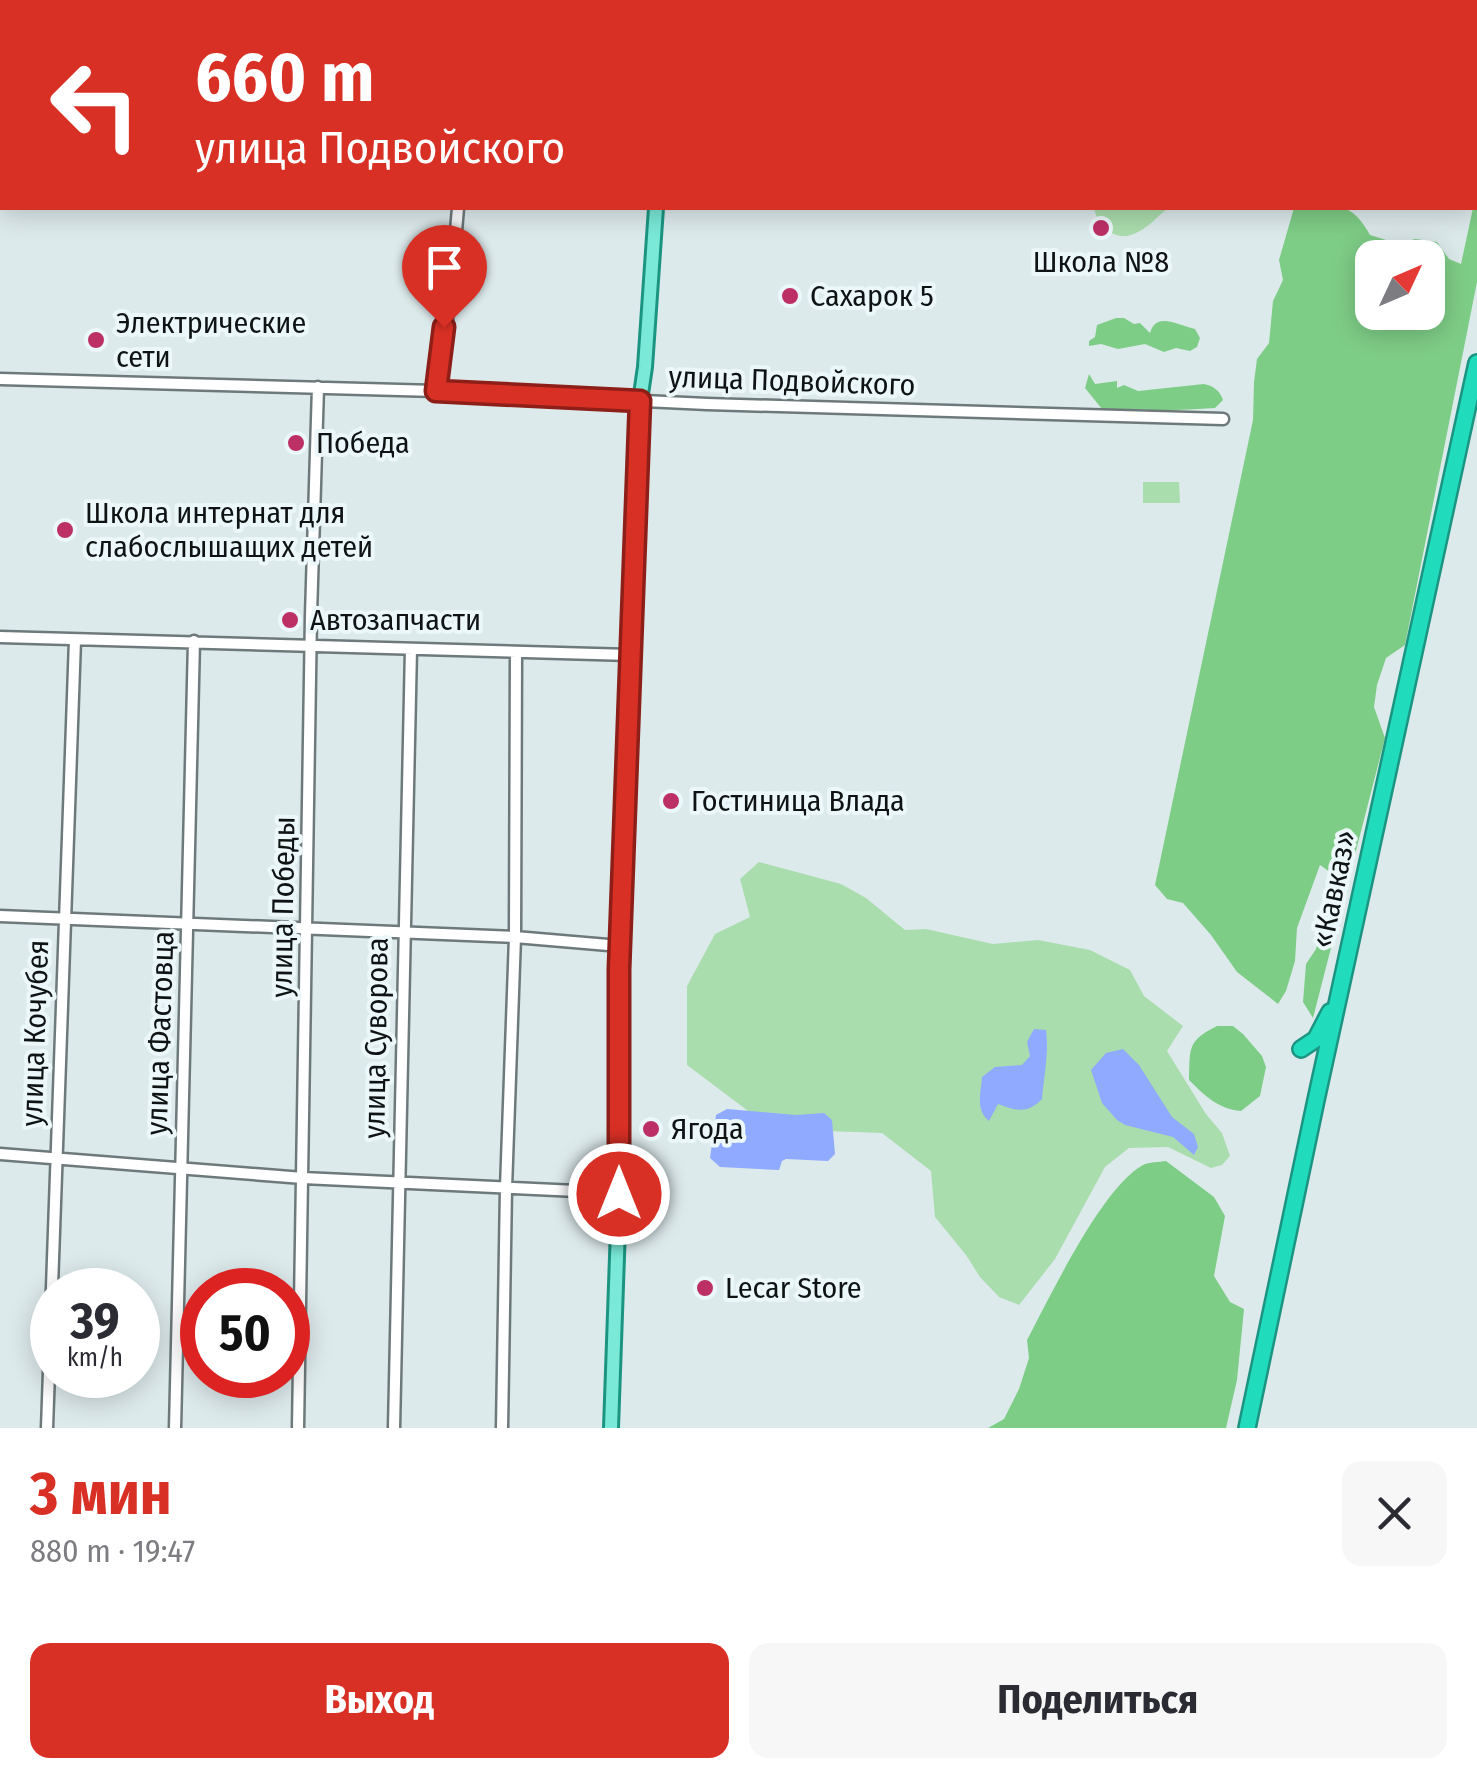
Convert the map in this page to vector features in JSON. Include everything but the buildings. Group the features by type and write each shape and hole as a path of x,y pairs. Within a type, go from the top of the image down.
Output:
{"highway":[{"name":"«Кавказ»","path":"1247,1428 1477,363"},
{"path":"1302,1049 1316,1039 1339,995"}],"main road":[{"path":"611,1428 630,655 640,401 656,210"}],"street":[{"path":"436,391 450,300 458,210"},
{"name":"улица Подвойского","path":"0,379 1224,418"},
{"name":"улица Победы","path":"298,1428 318,387"},
{"path":"0,636 630,655"},
{"name":"улица Кочубея","path":"47,1428 75,640"},
{"name":"улица Фастовца","path":"175,1428 194,640"},
{"name":"улица Суворова","path":"394,1428 411,649"},
{"path":"502,1428 515,938 516,653"},
{"path":"0,916 403,932 620,946"},
{"path":"0,1154 303,1178 619,1194"}],"green space":[{"path":"1095,210 1166,210 1129,236 1109,231"},
{"path":"1293,210 1348,210 1370,235 1386,240 1355,240 1355,330 1445,330 1445,253 1461,264 1473,210 1477,210 1477,282 1405,645 1386,658 1377,685 1374,707 1385,738 1313,1018 1303,1002 1306,964 1324,925 1330,872 1320,865 1297,928 1295,961 1286,991 1278,1004 1237,972 1183,903 1167,899 1155,885 1253,420 1257,359 1269,343 1273,301 1283,280 1279,260"},
{"path":"1116,318 1140,323 1150,333 1162,321 1175,323 1195,329 1200,338 1197,347 1190,351 1176,348 1164,352 1145,344 1118,349 1101,344 1089,346 1097,325"},
{"path":"1089,374 1095,384 1117,381 1117,388 1124,385 1138,391 1204,384 1216,389 1223,400 1215,408 1102,409 1085,388"},
{"path":"1143,482 1179,482 1180,503 1143,503"},
{"path":"759,862 841,884 866,898 905,930 926,929 993,944 1038,940 1090,950 1130,970 1144,996 1183,1026 1167,1051 1222,1133 1230,1156 1222,1165 1211,1168 1168,1147 1129,1148 1105,1167 1055,1259 1019,1305 999,1297 935,1217 931,1171 882,1133 772,1129 687,1065 687,986 715,934 750,917 740,879"},
{"path":"1217,1026 1233,1026 1243,1034 1262,1056 1266,1067 1260,1096 1241,1111 1218,1104 1189,1080 1195,1041"},
{"path":"1166,1161 1214,1197 1225,1216 1214,1276 1230,1302 1244,1309 1237,1380 1226,1428 988,1428 1004,1419 1029,1358 1027,1340 1094,1219 1127,1177 1143,1165"}],"water":[{"path":"1034,1029 1046,1030 1042,1099 1021,1110 998,1104 989,1121 980,1106 982,1077 995,1067 1022,1065 1030,1056 1027,1042"},
{"path":"1123,1049 1139,1065 1172,1117 1194,1134 1198,1147 1194,1155 1173,1137 1125,1125 1102,1103 1091,1070 1106,1053"},
{"path":"727,1109 796,1115 824,1113 832,1120 835,1154 828,1161 786,1159 779,1170 720,1167 710,1158 716,1115"}],"place":[{"name":"Школа №8","path":"1101,228"},
{"name":"Сахарок 5","path":"790,296"},
{"name":"Электрические сети","path":"96,340"},
{"name":"Победа","path":"296,443"},
{"name":"Школа интернат для слабослышащих детей","path":"65,530"},
{"name":"Автозапчасти","path":"290,620"},
{"name":"Гостиница Влада","path":"671,801"},
{"name":"Ягода","path":"651,1129"},
{"name":"Lecar Store","path":"705,1288"}],"route":[{"path":"444,327 436,391 640,401 619,969 619,1194"}]}
